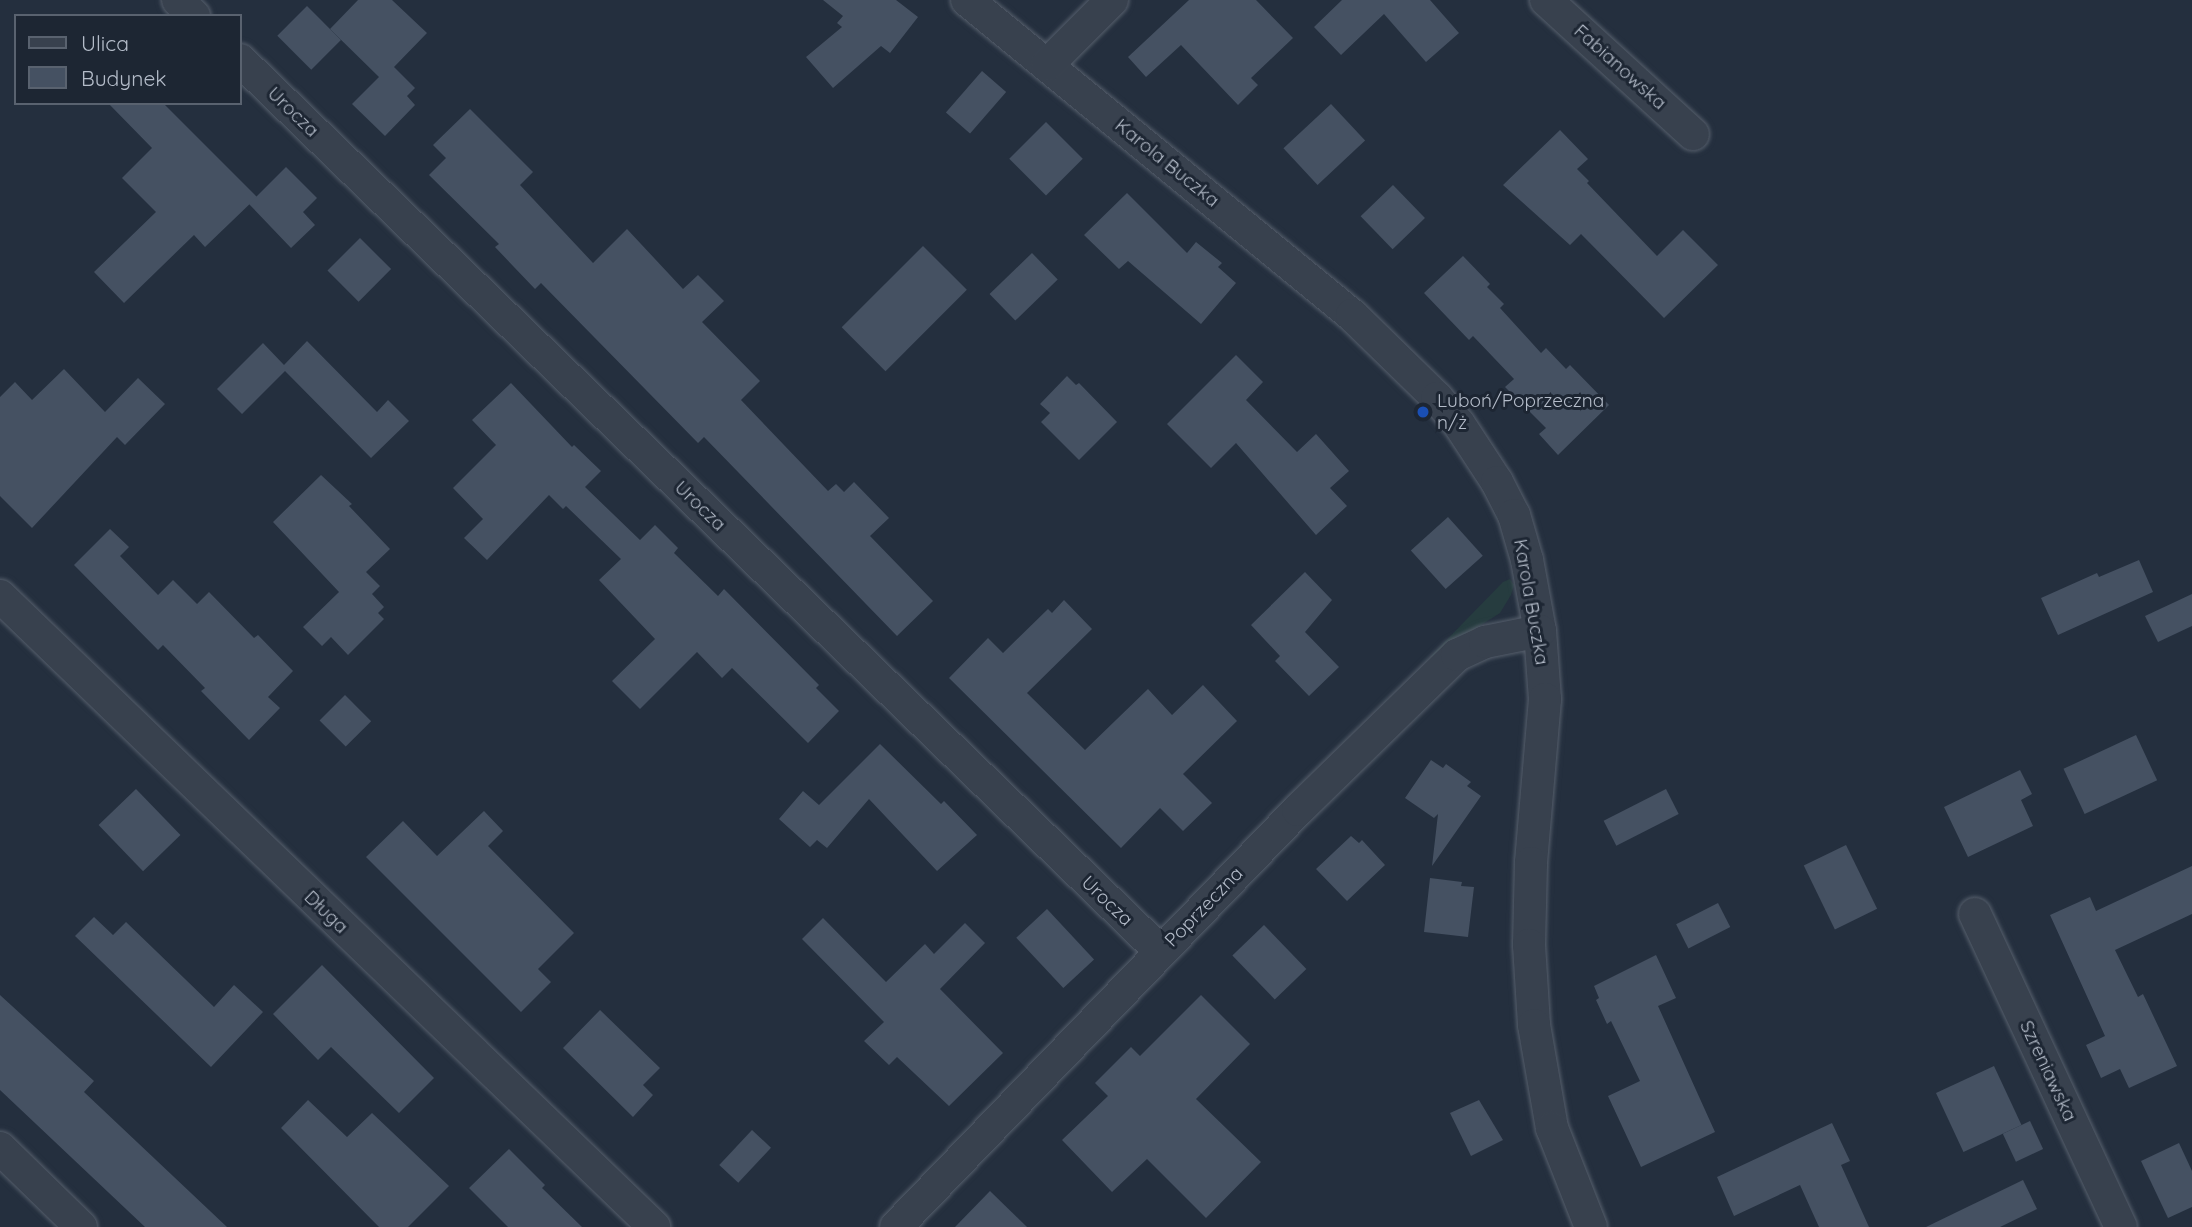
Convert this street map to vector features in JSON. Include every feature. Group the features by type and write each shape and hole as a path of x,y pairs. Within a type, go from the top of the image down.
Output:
{"street":[{"path":"178,0 192,14"},
{"name":"Karola Buczka","path":"967,0 1331,297 1437,398 1480,453 1514,515 1527,560 1540,631 1545,699 1531,863 1530,983 1545,1100 1564,1162 1591,1227"},
{"path":"1047,65 1112,0"},
{"name":"Fabianowska","path":"1546,0 1693,134"},
{"name":"Urocza","path":"242,62 1161,952"},
{"name":"Długa","path":"0,596 654,1227"},
{"name":"Poprzeczna","path":"895,1227 1298,810 1457,655 1485,642 1540,631"},
{"name":"Szreniawska","path":"1975,914 2121,1227"},
{"path":"0,1148 80,1227"}],"green space":[{"path":"1510,579 1514,585 1500,613 1429,658 1503,582"}],"building":[{"path":"358,0 392,0 427,33 394,67 415,88 407,96 415,105 385,136 352,104 379,77 330,29"},
{"path":"823,0 896,0 918,17 890,53 881,46 833,88 806,57 842,27 837,23 843,16"},
{"path":"1189,0 1256,0 1293,38 1251,78 1258,85 1238,105 1181,45 1146,77 1128,57"},
{"path":"1342,0 1430,0 1459,33 1426,62 1384,14 1341,55 1314,27"},
{"path":"307,6 341,40 311,70 277,36"},
{"path":"982,71 1006,92 970,134 946,113"},
{"path":"1331,104 1365,141 1318,185 1283,148"},
{"path":"110,105 165,105 257,197 205,247 194,235 124,303 94,272 156,212 122,178 152,148"},
{"path":"470,109 533,172 520,185 593,263 627,229 683,289 698,275 724,301 702,322 760,381 741,400 828,491 836,484 844,492 854,482 889,518 870,536 933,601 897,636 704,437 698,443 541,283 535,289 495,247 499,244 429,175 446,158 433,145"},
{"path":"1046,122 1083,159 1046,196 1009,159"},
{"path":"1560,130 1588,159 1577,169 1589,181 1587,183 1657,256 1683,230 1718,265 1664,318 1581,234 1570,245 1503,185"},
{"path":"286,167 317,198 303,212 315,225 291,248 249,204"},
{"path":"1393,185 1425,218 1393,249 1361,216"},
{"path":"1127,193 1187,253 1196,242 1222,263 1218,267 1236,283 1201,324 1128,261 1119,269 1084,235"},
{"path":"360,238 391,269 359,302 327,271"},
{"path":"923,246 967,290 886,371 842,327"},
{"path":"1032,253 1058,280 1015,321 990,294"},
{"path":"1463,256 1490,284 1487,287 1504,304 1500,308 1541,353 1546,348 1566,369 1570,365 1609,405 1558,455 1539,434 1546,428 1505,387 1514,379 1473,336 1469,340 1424,293"},
{"path":"307,341 377,412 388,400 409,421 371,458 285,371 242,414 217,389 263,343 284,365"},
{"path":"1236,355 1263,382 1246,400 1297,452 1316,434 1349,471 1330,488 1347,506 1316,535 1236,443 1211,468 1167,424"},
{"path":"64,369 105,412 138,378 165,404 125,445 117,437 32,528 0,496 0,397 15,382 32,400"},
{"path":"1067,376 1076,385 1079,383 1117,422 1079,460 1041,422 1050,413 1040,404"},
{"path":"511,383 572,447 574,445 601,471 585,487 640,540 655,525 678,548 674,553 718,596 724,589 819,685 816,688 839,711 808,743 732,668 722,678 697,652 640,709 612,681 655,639 599,580 621,559 566,506 563,509 549,495 487,560 464,538 483,519 453,488 496,445 472,420"},
{"path":"321,475 352,504 349,506 390,549 366,572 380,586 372,594 384,607 378,613 384,619 348,655 331,637 322,646 303,627 339,592 273,522"},
{"path":"1448,517 1483,556 1446,589 1411,550"},
{"path":"110,529 129,547 120,556 158,595 173,580 197,604 209,592 254,638 258,635 293,671 268,697 280,708 249,740 201,691 205,688 163,645 158,650 74,565"},
{"path":"2139,560 2153,592 2058,635 2041,598 2097,573 2099,577"},
{"path":"1305,572 1332,600 1305,632 1339,667 1309,696 1275,661 1280,656 1251,625"},
{"path":"2192,594 2192,626 2158,642 2145,616"},
{"path":"1064,600 1092,629 1027,693 1085,750 1148,689 1172,715 1203,685 1237,721 1183,774 1212,803 1183,831 1160,808 1121,848 949,678 988,638 1003,653 1048,609 1052,613"},
{"path":"345,695 371,721 346,747 320,720"},
{"path":"2136,735 2157,780 2085,814 2063,769"},
{"path":"880,744 941,804 944,801 977,835 937,871 869,799 827,848 817,840 810,847 779,819 803,791 819,805"},
{"path":"1431,760 1443,768 1446,764 1471,782 1467,786 1481,796 1432,866 1438,814 1434,818 1405,798"},
{"path":"2020,770 2032,794 2021,800 2033,826 1968,857 1944,807"},
{"path":"136,789 180,835 143,871 99,825"},
{"path":"1666,789 1679,814 1616,846 1604,821"},
{"path":"484,811 503,831 488,846 574,933 538,969 551,982 521,1012 366,857 403,821 437,856"},
{"path":"1351,836 1359,843 1362,840 1385,865 1347,901 1316,869"},
{"path":"1846,845 1877,909 1835,929 1804,866"},
{"path":"2192,866 2192,914 2115,950 2138,997 2143,994 2177,1066 2129,1088 2120,1069 2101,1078 2086,1045 2105,1036 2050,915 2090,897 2096,911"},
{"path":"1430,878 1462,882 1461,886 1474,887 1468,937 1424,932"},
{"path":"1718,903 1730,927 1688,948 1676,924"},
{"path":"1047,909 1094,959 1063,988 1016,938"},
{"path":"94,917 113,935 126,922 214,1007 234,985 263,1012 211,1067 75,936"},
{"path":"823,918 886,982 925,944 934,954 965,923 985,943 940,989 1003,1053 949,1106 897,1057 889,1065 864,1041 884,1022 802,939"},
{"path":"1264,925 1306,969 1275,999 1232,956"},
{"path":"1656,955 1676,998 1658,1006 1715,1132 1641,1167 1608,1096 1640,1081 1611,1021 1607,1024 1596,1000 1599,998 1594,986"},
{"path":"322,965 434,1078 399,1113 331,1047 318,1060 273,1014"},
{"path":"0,995 94,1081 84,1092 227,1227 145,1227 0,1090"},
{"path":"1201,995 1250,1044 1196,1099 1261,1162 1206,1218 1147,1159 1112,1192 1062,1140 1108,1096 1095,1083 1131,1047 1140,1056"},
{"path":"600,1010 660,1068 643,1085 653,1095 633,1117 563,1048"},
{"path":"1994,1066 2021,1125 1963,1152 1936,1093"},
{"path":"308,1100 347,1137 372,1113 449,1186 408,1227 379,1227 281,1128"},
{"path":"1479,1100 1503,1140 1471,1156 1450,1113"},
{"path":"2030,1121 2043,1149 2016,1162 2003,1134"},
{"path":"1832,1123 1850,1161 1841,1165 1869,1227 1819,1227 1800,1185 1734,1216 1717,1177"},
{"path":"752,1130 771,1148 738,1183 719,1165"},
{"path":"2179,1143 2192,1171 2192,1207 2168,1218 2141,1161"},
{"path":"509,1149 545,1185 542,1188 582,1227 508,1227 469,1188"},
{"path":"2023,1180 2037,1209 2000,1227 1926,1227"},
{"path":"990,1191 1027,1227 955,1227"}],"place":[{"name":"Luboń/Poprzeczna n/ż","path":"1423,412"}]}
